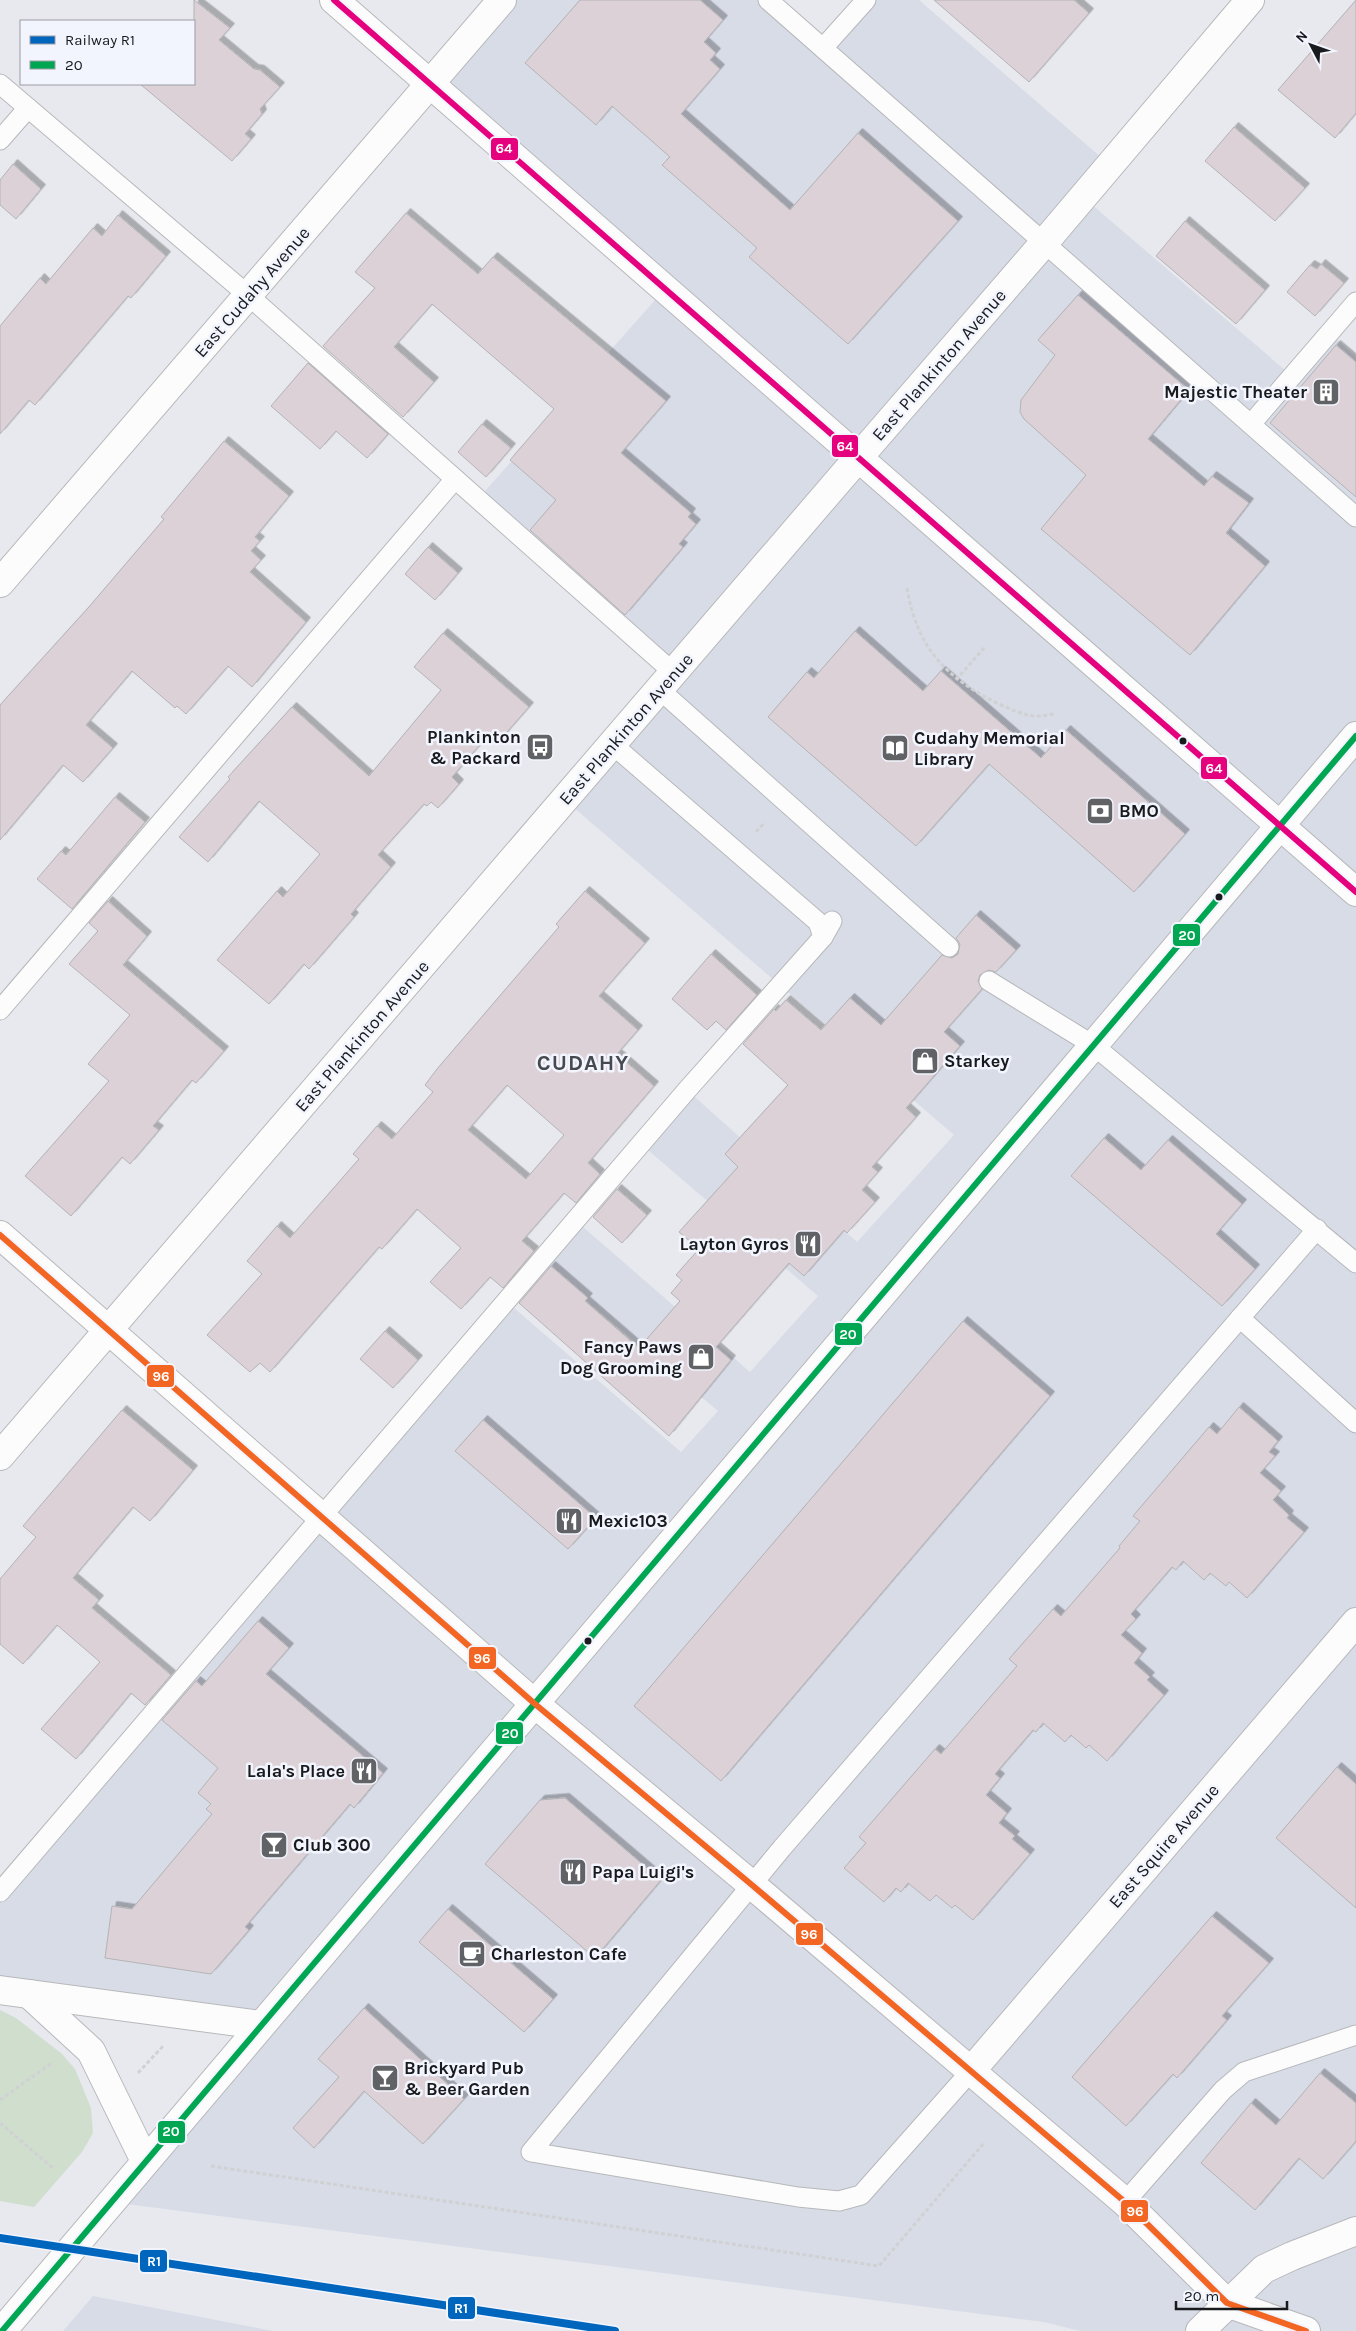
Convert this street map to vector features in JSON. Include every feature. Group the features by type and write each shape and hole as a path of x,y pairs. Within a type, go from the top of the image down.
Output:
{"street":[{"path":"334,0 1356,892"},
{"name":"East Cudahy Avenue","path":"0,583 502,0"},
{"name":"East Plankinton Avenue","path":"0,1456 1044,243 1250,0"},
{"path":"2,2331 1356,736"},
{"path":"0,1235 534,1704 752,1884 1125,2202 1227,2303 1306,2331"},
{"name":"East Squire Avenue","path":"971,2071 1356,1622"},
{"path":"0,1990 260,2025"},
{"path":"29,1994 92,2051 145,2161"},
{"path":"1200,2331 1264,2269 1356,2231"}],"lane":[{"path":"768,0 1356,517"},
{"path":"823,48 866,0"},
{"path":"0,84 249,296 455,479 949,947"},
{"path":"0,140 28,108"},
{"path":"1251,424 1356,302"},
{"path":"0,1010 455,479"},
{"path":"0,1892 827,929 613,745"},
{"path":"989,981 1093,1045 1356,1263"},
{"path":"971,2071 861,2196 839,2201 798,2197 531,2152 752,1884 1317,1229"},
{"path":"1240,1318 1356,1423"},
{"path":"1125,2202 1223,2090 1244,2072 1356,2035"}],"path":[{"path":"907,588 911,611 922,637 935,657 956,680 984,697 1029,716 1042,718 1056,713"},
{"path":"956,680 984,648"},
{"path":"135,2076 170,2039"},
{"path":"0,2100 54,2061"},
{"path":"0,2123 54,2169"},
{"path":"211,2166 879,2266 984,2143"}],"shaded area":[{"path":"502,0 768,0 823,48 866,0 919,0 1110,165 1083,197 1292,376 1330,333 1356,357 1356,2331 1080,2331 1044,2322 111,2202 260,2025 0,1990 0,1892 506,1301 681,1452 718,1411 540,1262 575,1220 750,1372 818,1296 641,1144 687,1090 857,1242 954,1135 565,800 674,673 478,499 665,289 430,83"},
{"path":"93,2296 273,2331 63,2331"}],"green space":[{"path":"0,2010 16,2018 62,2054 75,2069 91,2108 93,2133 82,2152 34,2207 0,2201"}],"building":[{"path":"194,0 230,28 219,40 254,69 260,70 280,87 260,109 262,114 245,134 251,139 232,161 141,85 195,85"},
{"path":"580,0 700,0 723,20 704,42 716,53 710,60 720,69 681,114 790,210 858,133 958,221 848,344 749,257 757,248 662,165 670,157 612,106 596,125 525,63"},
{"path":"934,0 1074,0 1089,13 1029,82"},
{"path":"1356,0 1356,113 1335,138 1278,90"},
{"path":"1234,127 1305,188 1275,221 1205,161"},
{"path":"13,164 41,189 16,219 0,205 0,180"},
{"path":"406,213 478,274 493,257 666,401 621,453 691,513 688,517 696,524 679,544 683,547 625,615 530,530 556,500 510,460 554,409 432,304 394,347 434,382 403,417 323,346 375,288 355,272"},
{"path":"118,215 166,256 131,298 128,296 35,405 29,400 0,434 0,326 40,278 46,284 93,228 102,236"},
{"path":"1185,221 1265,290 1236,324 1156,256"},
{"path":"1321,264 1344,283 1315,316 1287,292 1310,265 1317,269"},
{"path":"1078,295 1189,390 1148,439 1204,486 1212,476 1249,503 1226,533 1265,566 1190,655 1041,529 1086,475 1024,419 1020,412 1021,400 1055,355 1038,340"},
{"name":"Majestic Theater","path":"1336,345 1356,362 1356,497 1270,423"},
{"path":"308,363 388,434 367,458 336,431 320,449 271,406"},
{"path":"482,424 511,448 486,477 458,452"},
{"path":"224,441 289,496 255,537 260,541 251,551 261,560 250,572 306,622 252,687 228,666 186,714 177,706 175,708 132,671 86,725 113,748 83,782 63,765 0,840 0,705 88,608 164,519 161,517"},
{"path":"428,547 458,573 435,600 405,574"},
{"name":"Cudahy Memorial Library","path":"855,631 923,691 941,671 1041,758 1066,730 1185,834 1134,892 989,764 916,846 768,717 807,672 814,678"},
{"path":"443,633 529,707 500,740 491,732 452,777 459,784 438,808 431,802 427,806 424,804 378,855 391,867 351,914 354,917 309,969 304,964 269,1004 217,960 277,891 283,897 320,854 259,801 208,862 179,837 230,779 228,777 292,707 369,776 441,690 414,667"},
{"path":"115,797 145,822 72,909 37,879 61,851 66,855"},
{"path":"585,891 645,943 599,996 638,1030 617,1054 654,1086 588,1163 600,1174 576,1203 564,1193 522,1241 534,1251 503,1288 490,1277 461,1309 430,1282 461,1248 417,1209 382,1249 379,1247 270,1372 260,1363 250,1372 207,1335 262,1274 247,1261 277,1226 290,1238 359,1159 353,1154 377,1126 392,1139 433,1092 425,1085 437,1069 559,927 556,924","holes":["507,1085 564,1135 526,1179 468,1130"]},
{"path":"108,901 147,936 123,965 224,1051 196,1083 192,1080 153,1126 159,1130 130,1164 122,1157 71,1216 25,1176 109,1081 88,1064 130,1015 69,964 98,931 89,923"},
{"path":"976,915 1016,950 996,972 989,970 980,975 978,981 982,989 944,1032 960,1046 906,1108 916,1117 872,1167 878,1172 862,1190 875,1202 847,1233 844,1230 804,1276 789,1263 716,1347 731,1360 669,1436 519,1303 551,1266 588,1298 585,1301 639,1348 680,1301 671,1293 682,1280 676,1275 699,1249 679,1232 738,1167 725,1154 788,1085 743,1044 774,1009 776,1011 786,1000 821,1030 850,998 881,1025 942,955 952,958 958,954 960,944 956,938"},
{"path":"711,954 757,995 726,1030 716,1021 707,1030 672,999"},
{"path":"1104,1138 1141,1170 1168,1140 1242,1204 1216,1234 1255,1269 1222,1306 1071,1176"},
{"path":"617,1189 647,1215 622,1243 593,1217"},
{"path":"963,1321 1050,1396 721,1781 634,1706"},
{"path":"385,1331 418,1360 393,1388 360,1359"},
{"path":"1239,1407 1278,1441 1269,1452 1275,1456 1260,1473 1281,1491 1273,1500 1289,1515 1287,1518 1304,1532 1247,1598 1229,1582 1226,1586 1210,1573 1204,1580 1183,1561 1176,1570 1172,1567 1131,1614 1136,1619 1121,1635 1142,1653 1134,1663 1150,1677 1147,1680 1164,1695 1107,1761 1089,1745 1086,1748 1071,1735 1065,1742 1043,1723 1036,1732 1033,1730 995,1774 1000,1778 986,1795 1007,1813 999,1823 1015,1836 1012,1839 1030,1854 973,1920 955,1905 952,1908 936,1895 930,1901 908,1883 901,1892 896,1888 884,1902 844,1868 866,1843 859,1837 935,1749 941,1754 1017,1666 1009,1659 1053,1609 1061,1616 1120,1548 1119,1546 1140,1521 1133,1516 1209,1427 1217,1434"},
{"path":"122,1410 193,1470 150,1521 133,1507 73,1578 99,1600 92,1608 171,1675 145,1705 131,1693 76,1759 41,1729 100,1662 57,1625 23,1664 0,1644 0,1579 36,1537 23,1526"},
{"path":"483,1420 596,1518 568,1549 455,1451"},
{"path":"258,1621 289,1648 266,1674 383,1773 354,1808 350,1804 245,1927 249,1930 211,1974 105,1958 112,1906 132,1909 212,1814 206,1809 211,1804 198,1793 218,1768 162,1720 196,1681 202,1686"},
{"path":"1337,1767 1356,1784 1356,1908 1276,1838"},
{"name":"Papa Luigi's","path":"565,1798 661,1880 595,1958 485,1864 540,1800"},
{"path":"448,1909 553,1999 524,2032 419,1942"},
{"path":"1212,1916 1269,1963 1222,2016 1227,2020 1177,2078 1173,2074 1126,2126 1072,2077"},
{"path":"364,2008 464,2099 423,2144 364,2091 314,2148 293,2128 339,2077 318,2059"},
{"path":"1320,2073 1356,2103 1356,2141 1323,2179 1299,2158 1255,2210 1201,2163 1251,2103 1276,2125"}],"rail line":[{"name":"R1","path":"0,2238 615,2331"}],"transit line":[{"name":"64","path":"334,0 1356,892"},
{"name":"20","path":"2,2331 1356,736"},
{"name":"96","path":"0,1235 535,1704 752,1885 1125,2202 1227,2303 1306,2331"}],"place":[{"name":"Majestic Theater","path":"1326,392"},
{"name":"Plankinton & Packard","path":"540,747"},
{"name":"Cudahy Memorial Library","path":"895,748"},
{"name":"BMO","path":"1100,811"},
{"name":"Starkey","path":"925,1061"},
{"name":"Layton Gyros","path":"808,1244"},
{"name":"Fancy Paws Dog Grooming","path":"701,1357"},
{"name":"Mexic103","path":"569,1521"},
{"name":"Lala's Place","path":"364,1771"},
{"name":"Club 300","path":"274,1845"},
{"name":"Papa Luigi's","path":"573,1872"},
{"name":"Charleston Cafe","path":"472,1954"},
{"name":"Brickyard Pub & Beer Garden","path":"385,2078"}],"district":[{"name":"CUDAHY","path":"583,1063"}]}
